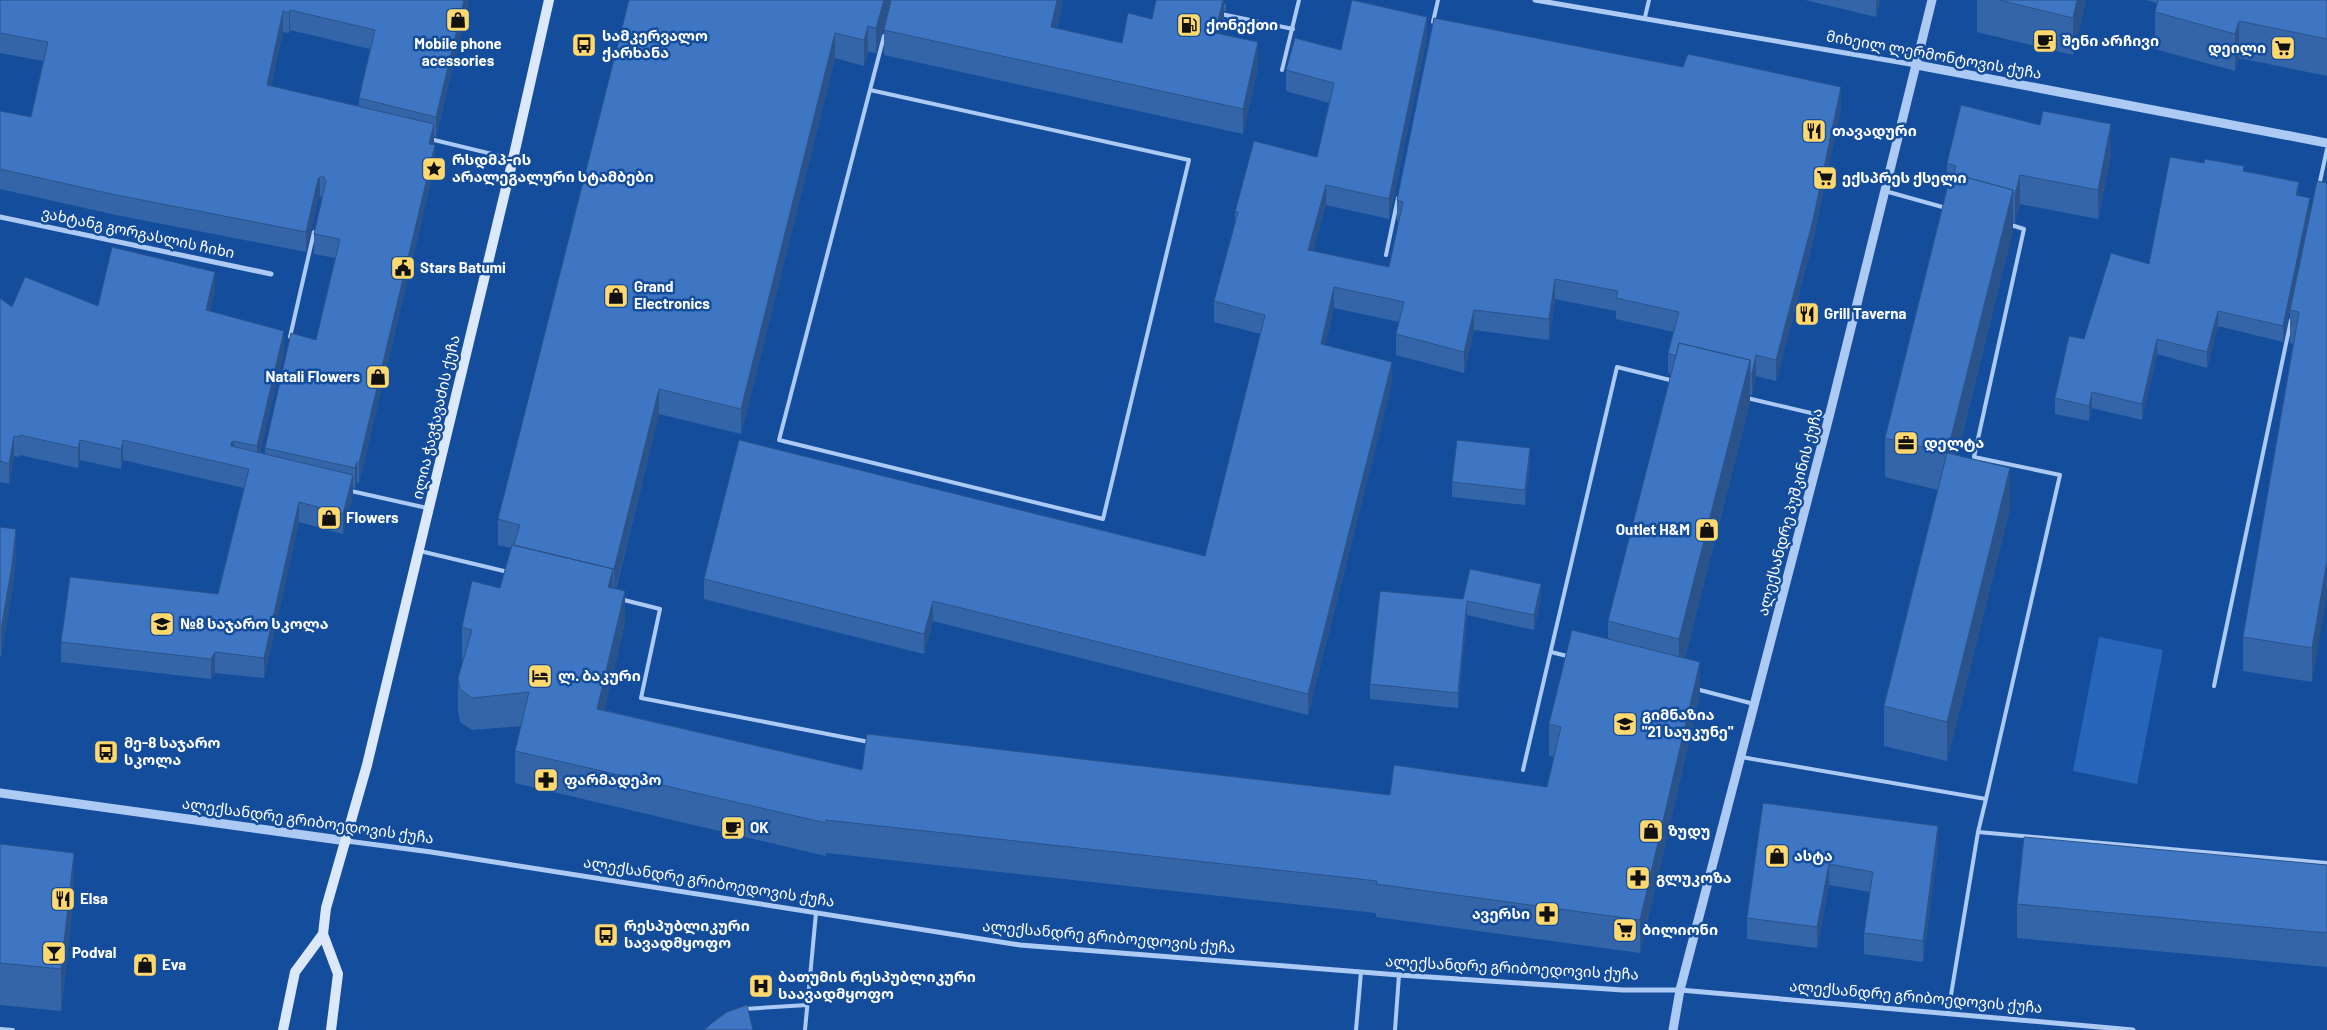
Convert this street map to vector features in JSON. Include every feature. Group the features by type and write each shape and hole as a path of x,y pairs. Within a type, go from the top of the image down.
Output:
{"main road":[{"name":"ილია ჭავჭავაძის ქუჩა","path":"323,934 326,908 346,841 419,550 513,159 548,0"},
{"path":"283,1030 295,972 323,934"},
{"path":"323,934 338,974 332,1030"}],"street":[{"name":"მიხეილ ლერმონტოვის ქუჩა","path":"1535,0 1645,17 1917,65 2327,143"},
{"name":"ალექსანდრე პუშკინის ქუჩა","path":"1673,1030 1680,990 1700,923 1754,704 1829,418 1932,0"},
{"name":"ვახტანგ გორგასლის ჩიხი","path":"0,217 271,274"},
{"name":"ალექსანდრე გრიბოედოვის ქუჩა","path":"0,793 431,852 1020,945 1399,975 1623,990 1680,990 2133,1030"}],"lane":[{"path":"1282,70 1299,0"},
{"path":"1432,28 1438,0"},
{"path":"1645,17 1649,0"},
{"path":"1220,14 1293,29"},
{"path":"870,90 1189,160 1103,519 779,440 870,90 887,27"},
{"path":"427,138 513,159"},
{"path":"2318,192 2327,149"},
{"path":"1386,255 1400,189"},
{"path":"1886,191 1950,209"},
{"path":"1948,1013 1978,832 2060,475 1974,457 2024,229 2006,224"},
{"path":"290,341 315,228"},
{"path":"2214,686 2291,318"},
{"path":"1523,770 1617,367 1684,383"},
{"path":"1742,397 1829,418"},
{"path":"341,489 429,508"},
{"path":"419,550 509,572"},
{"path":"613,597 660,609 641,698 878,743"},
{"path":"1551,652 1579,659"},
{"path":"1690,687 1754,704"},
{"path":"1741,757 1986,799"},
{"path":"1978,832 2327,862"},
{"path":"805,1030 816,914"},
{"path":"1356,1030 1361,972"},
{"path":"1394,1030 1399,975"},
{"path":"737,1009 807,1006"},
{"path":"0,1029 12,1030"}],"shaded area":[{"path":"2099,637 2163,650 2137,784 2073,771"}],"building":[{"path":"0,0 464,0 436,117 359,98 375,30 290,10 289,13 283,11 267,85 434,124 429,144 435,145 359,463 357,462 355,468 265,448 291,333 316,340 340,239 314,234 326,181 324,177 318,179 306,232 116,195 0,169 0,111 31,117 48,42 0,33"},
{"path":"629,0 884,0 876,28 868,26 864,40 835,33 741,409 659,389 614,569 514,545 520,525 498,519"},
{"path":"891,0 1057,0 1051,27 1122,43 1128,13 1152,19 1156,0 1223,0 1215,33 1258,42 1243,109 884,30"},
{"path":"1352,0 1427,17 1389,199 1326,185 1308,250 1389,267 1403,202 1397,200 1434,18 1683,67 1688,54 1841,87 1813,220 1776,360 1756,355 1752,374 1750,374 1750,360 1679,343 1676,356 1668,353 1679,312 1616,298 1618,291 1555,279 1549,319 1474,310 1464,352 1396,334 1404,302 1334,287 1321,344 1392,362 1308,694 933,601 924,634 704,579 739,440 1205,556 1265,315 1214,301 1238,212 1235,212 1254,141 1317,157 1334,83 1286,70 1295,38 1341,50"},
{"path":"1999,0 2077,0 2073,18"},
{"path":"2158,0 2327,0 2327,39 2239,21 2235,34 2155,12"},
{"path":"1961,105 2040,125 2043,111 2111,124 2098,190 2020,175 2015,194 2013,190 1954,174 1956,166 1947,163"},
{"path":"2170,157 2204,163 2205,159 2244,166 2243,171 2299,182 2296,195 2310,198 2283,326 2218,311 2207,352 2157,339 2142,404 2092,392 2089,406 2055,398 2069,336 2084,339 2111,253 2149,264"},
{"path":"1951,173 2013,190 1947,453 1885,438"},
{"path":"2317,181 2327,183 2327,561 2312,648 2243,637 2299,312 2290,310"},
{"path":"112,247 215,272 206,310 284,331 257,446 234,441 231,443 231,446 353,475 343,514 299,502 264,658 215,652 211,659 61,642 70,577 218,594 249,469 123,440 121,449 80,440 78,448 20,435 19,437 14,436 9,464 0,461 0,298 12,307 25,277 98,306"},
{"path":"1679,343 1750,360 1679,639 1608,621"},
{"path":"1457,440 1530,448 1525,490 1452,482"},
{"path":"1947,453 2010,468 1947,722 1884,706"},
{"path":"0,527 16,529 1,630 0,630"},
{"path":"512,545 613,569 608,587 625,591 597,709 862,770 867,734 1390,795 1394,765 1547,787 1561,727 1549,724 1572,630 1700,662 1640,920 1376,884 1377,881 826,820 826,823 515,751 529,692 472,698 460,689 458,678 472,630 462,627 472,581 500,588"},
{"path":"1470,569 1541,584 1534,615 1467,601 1458,693 1370,684 1380,591 1463,599"},
{"path":"1763,803 1938,826 1923,941 1864,933 1873,872 1829,864 1817,927 1747,918"},
{"path":"2024,837 2327,865 2327,933 2017,904"},
{"path":"0,844 74,853 61,969 0,963"},
{"path":"747,1005 753,1030 704,1030 727,1012"}],"place":[{"name":"Mobile phone acessories","path":"458,20"},
{"name":"ქონექთი","path":"1189,25"},
{"name":"შენი არჩივი","path":"2045,41"},
{"name":"სამკერვალო ქარხანა","path":"584,45"},
{"name":"დეილი","path":"2283,48"},
{"name":"თავადური","path":"1814,131"},
{"name":"რსდმპ-ის არალეგალური სტამბები","path":"434,169"},
{"name":"ექსპრეს ქსელი","path":"1825,178"},
{"name":"Stars Batumi","path":"403,268"},
{"name":"Grand Electronics","path":"616,296"},
{"name":"Grill Taverna","path":"1807,314"},
{"name":"Natali Flowers","path":"378,377"},
{"name":"დელტა","path":"1906,443"},
{"name":"Flowers","path":"329,518"},
{"name":"Outlet H&M","path":"1707,530"},
{"name":"№8 საჯარო სკოლა","path":"162,624"},
{"name":"ლ. ბაკური","path":"540,676"},
{"name":"გიმნაზია \"21 საუკუნე\"","path":"1625,724"},
{"name":"მე-8 საჯარო სკოლა","path":"106,752"},
{"name":"ფარმადეპო","path":"546,780"},
{"name":"OK","path":"733,828"},
{"name":"ზუდუ","path":"1651,831"},
{"name":"ასტა","path":"1777,856"},
{"name":"გლუკოზა","path":"1638,878"},
{"name":"Elsa","path":"63,899"},
{"name":"ავერსი","path":"1547,914"},
{"name":"ბილიონი","path":"1625,930"},
{"name":"რესპუბლიკური სავადმყოფო","path":"606,935"},
{"name":"Podval","path":"54,953"},
{"name":"Eva","path":"145,965"},
{"name":"ბათუმის რესპუბლიკური საავადმყოფო","path":"761,986"}]}
